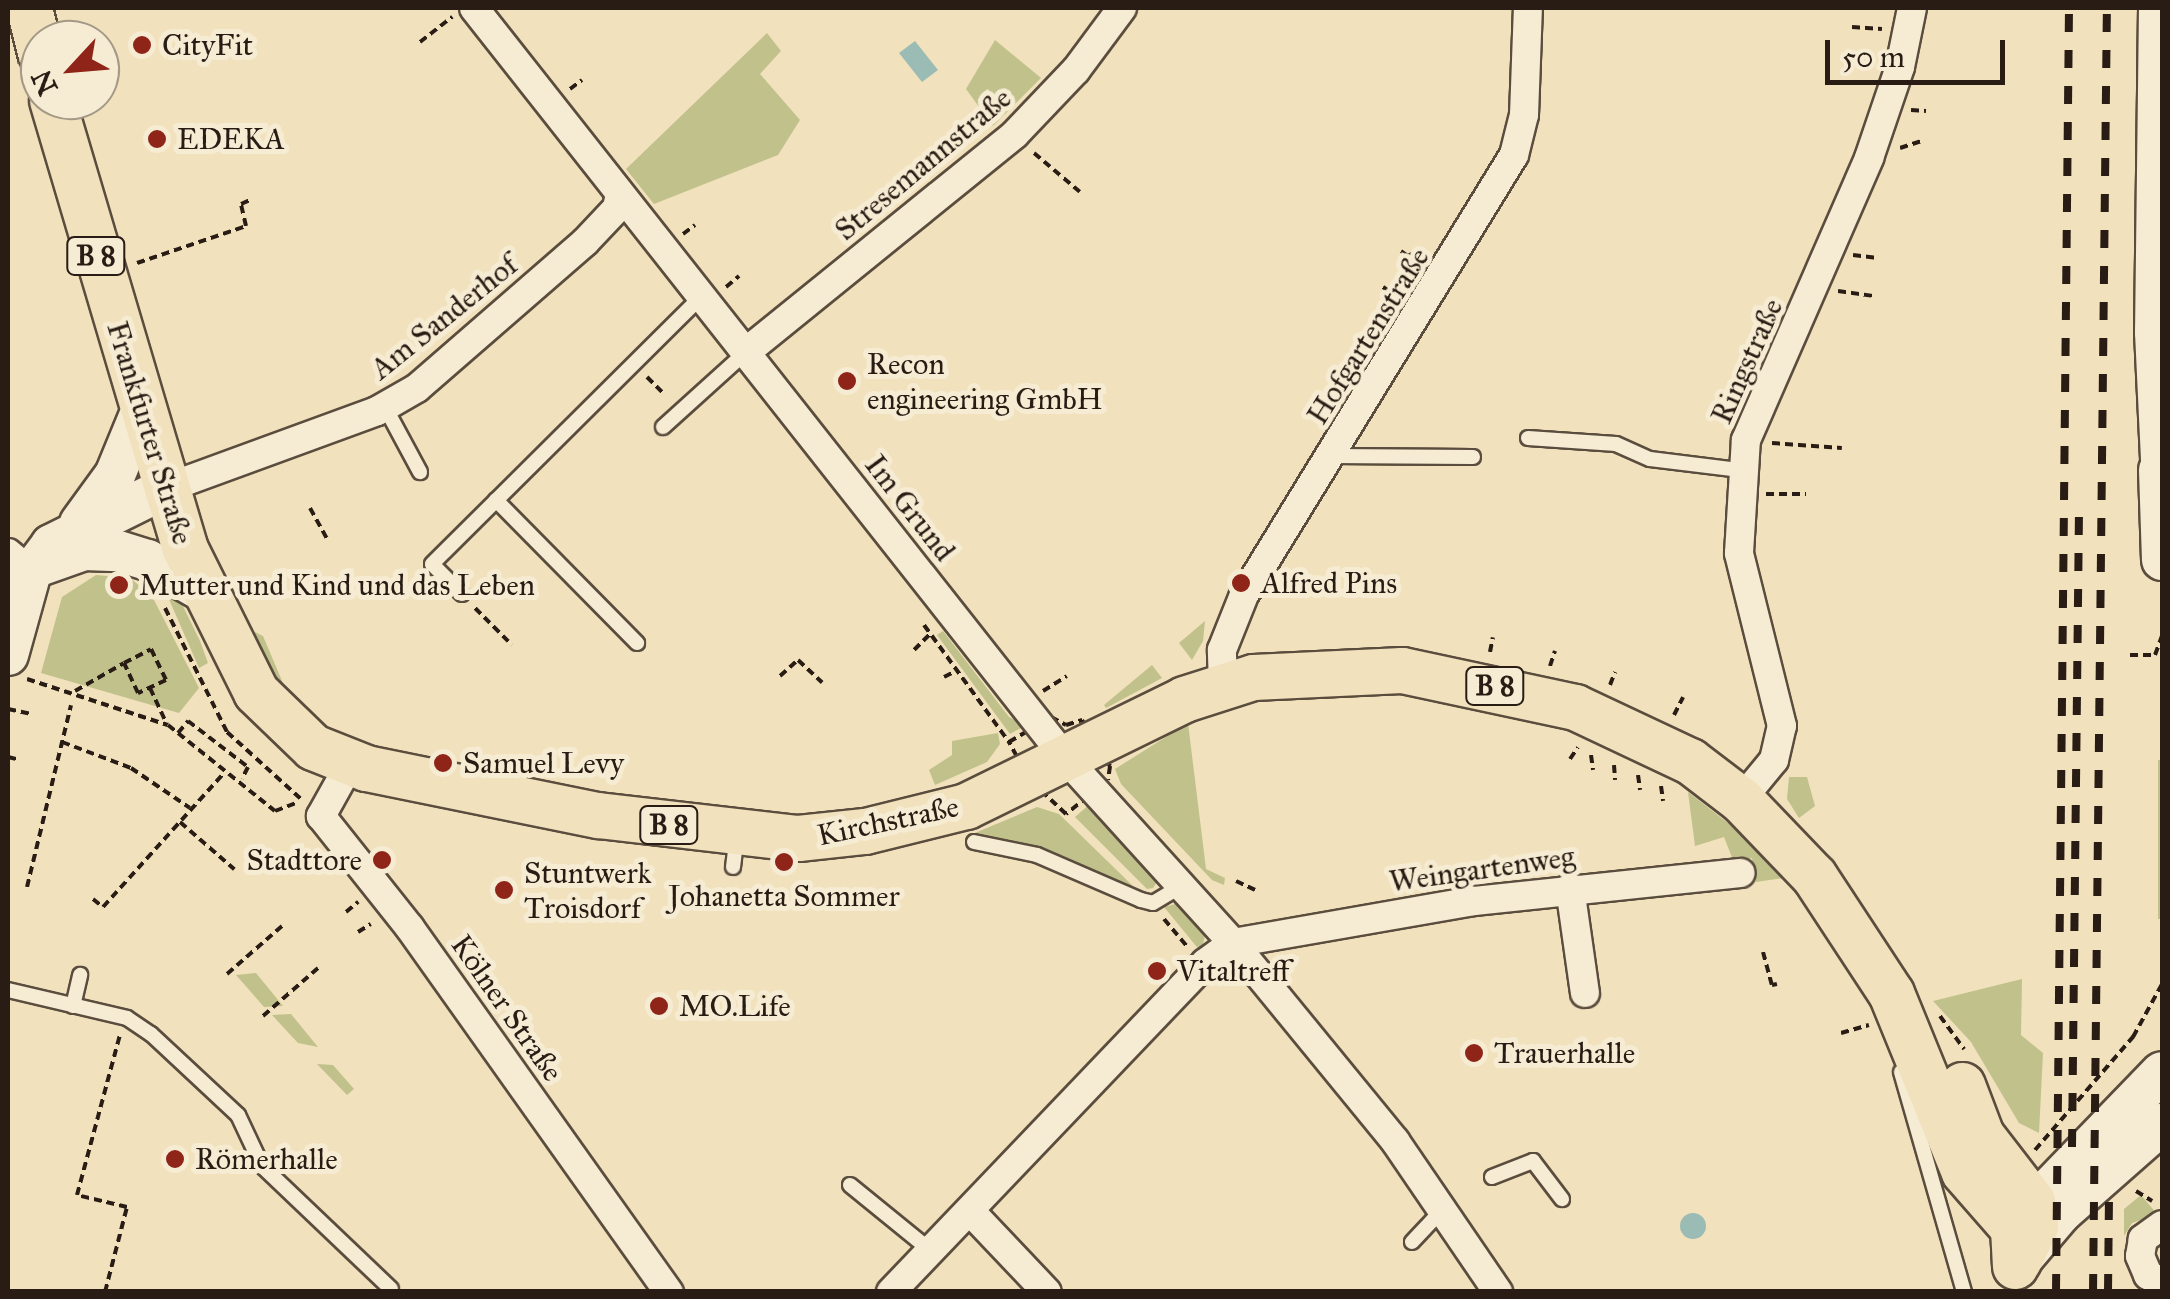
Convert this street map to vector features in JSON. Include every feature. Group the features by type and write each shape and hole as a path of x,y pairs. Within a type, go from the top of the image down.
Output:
{"main road":[{"path":"2158,8 2162,560"},
{"name":"Frankfurter Straße","path":"58,120 164,489 204,592"},
{"path":"77,526 115,475 141,412"},
{"path":"19,562 77,526 164,489"},
{"path":"19,562 84,550 148,560 204,592"},
{"path":"19,562 23,669"},
{"name":"Kirchstraße","path":"204,592 265,706 292,734 350,764 598,815 735,850 896,824 966,806 1067,760"},
{"name":"B 8","path":"1067,760 1223,684 1352,669 1484,683 1597,714 1690,761 1741,800 1814,876 1891,993 1964,1172 2026,1210"},
{"path":"2026,1210 2162,1072"},
{"path":"2026,1210 2162,1124"}],"street":[{"name":"Im Grund","path":"474,8 1067,760"},
{"name":"Stresemannstraße","path":"746,352 1014,134 1076,70 1122,8"},
{"name":"Hofgartenstraße","path":"1223,684 1229,625 1514,155 1524,115 1528,8"},
{"name":"Ringstraße","path":"1741,800 1774,760 1782,726 1744,580 1739,482 1746,440 1815,288 1887,108 1912,8"},
{"name":"Am Sanderhof","path":"164,489 385,407 443,368 545,278 616,208 620,194"},
{"path":"1067,760 1233,943 1442,1210 1498,1292"},
{"path":"312,808 350,764"},
{"name":"Kölner Straße","path":"312,808 410,928 669,1292"},
{"name":"Weingartenweg","path":"1233,943 1570,888 1741,873"},
{"path":"1570,888 1584,993"},
{"path":"891,1292 971,1212 978,1196 1205,963 1233,943"},
{"path":"971,1212 1040,1289"},
{"path":"2162,1225 2140,1246 2144,1271 2162,1282"}],"lane":[{"path":"462,594 432,564 702,296"},
{"path":"663,427 746,352"},
{"path":"385,407 420,472"},
{"path":"1528,438 1616,444 1650,459 1739,482"},
{"path":"1331,456 1474,457"},
{"path":"496,500 637,643"},
{"name":"Kirchstraße","path":"974,842 1037,855 1152,902"},
{"path":"1152,902 1181,886"},
{"path":"73,1006 80,975"},
{"path":"8,990 128,1018 238,1115 262,1166 391,1289"},
{"path":"1891,993 1889,1027 1964,1292"},
{"path":"1492,1177 1533,1161 1562,1199"},
{"path":"850,1185 930,1250"},
{"path":"1412,1242 1442,1210"}],"path":[{"path":"420,42 464,8"},
{"path":"1852,27 1892,29"},
{"path":"571,89 582,80"},
{"path":"1014,134 1080,192"},
{"path":"102,274 246,226 241,204 252,200"},
{"path":"1401,252 1408,256 1420,249"},
{"path":"731,282 739,276"},
{"path":"1383,287 1391,292"},
{"path":"1815,288 1873,296"},
{"path":"633,364 665,395"},
{"path":"1746,440 1842,448"},
{"path":"1739,482 1806,494"},
{"path":"310,508 327,539"},
{"path":"148,560 202,687 250,759 312,808"},
{"path":"462,594 512,645"},
{"path":"922,622 1009,742"},
{"path":"914,650 930,634"},
{"path":"2130,655 2155,656 2162,636"},
{"path":"1490,648 1493,637"},
{"path":"75,691 124,663 151,649 166,680 138,693 124,663"},
{"path":"1552,662 1555,651"},
{"path":"780,676 798,660 822,682"},
{"path":"23,669 168,725 275,811 312,808"},
{"path":"944,676 958,670"},
{"path":"1610,684 1615,672"},
{"path":"1052,684 1068,676"},
{"path":"150,688 168,725"},
{"path":"1677,710 1684,697"},
{"path":"27,887 71,705"},
{"path":"8,709 30,714"},
{"path":"178,733 188,721 248,767"},
{"path":"1570,759 1570,752 1579,752 1578,740"},
{"path":"62,742 131,768 192,809"},
{"path":"1590,744 1593,770"},
{"path":"8,757 20,760"},
{"path":"241,781 250,759"},
{"path":"93,899 103,907 168,840 226,770"},
{"path":"180,822 234,870"},
{"path":"1236,881 1255,890"},
{"path":"1152,902 1205,963"},
{"path":"228,974 282,926"},
{"path":"1763,952 1772,985 1777,984"},
{"path":"263,1016 318,968"},
{"path":"2026,1210 2162,984"},
{"path":"1936,1011 1968,1056"},
{"path":"105,1292 127,1206 76,1195 128,1018"},
{"path":"1841,1033 1858,1028"},
{"path":"2134,1192 2142,1191 2162,1212"}],"green space":[{"path":"767,33 781,51 760,74 800,120 778,155 654,204 626,169"},
{"path":"995,40 1041,78 993,126 966,89"},
{"path":"96,575 130,578 152,596 199,688 179,713 41,673 62,597"},
{"path":"164,588 180,600 200,641 208,663 199,668"},
{"path":"1205,621 1203,641 1192,660 1179,643"},
{"path":"943,631 1009,717 1026,725 1010,734 937,635"},
{"path":"255,632 263,636 291,702 252,641"},
{"path":"1152,665 1162,678 1106,708 1104,705"},
{"path":"1188,723 1206,869 1225,878 1224,885 1212,880 1121,784 1115,769"},
{"path":"998,733 1000,744 987,762 935,785 929,770 952,755 952,741"},
{"path":"2158,760 2162,760 2162,919 2158,919"},
{"path":"1789,777 1807,777 1815,806 1799,818 1787,799"},
{"path":"1688,792 1737,830 1784,878 1756,882 1752,858 1733,860 1724,837 1695,846"},
{"path":"1090,804 1159,879 1153,888 1147,889 1075,817"},
{"path":"1037,807 1059,814 1134,887 1042,847 970,835"},
{"path":"1183,902 1206,931 1201,952 1164,907"},
{"path":"256,973 283,1006 264,1007 236,975"},
{"path":"2022,979 2021,1035 2043,1053 2039,1133 2019,1123 1971,1042 1933,1001"},
{"path":"291,1014 318,1047 298,1043 272,1015"},
{"path":"317,1064 333,1065 354,1089 347,1095"},
{"path":"2141,1195 2157,1214 2132,1223 2124,1236 2124,1209"}],"water":[{"path":"915,41 938,70 922,82 899,53"},
{"path":"1693,1213 1702,1217 1706,1226 1702,1235 1693,1239 1684,1235 1680,1226 1684,1217"}],"railway":[{"path":"2056,1292 2069,8"},
{"path":"2093,1292 2107,8"},
{"path":"2072,1147 2079,507"},
{"path":"2108,1292 2109,1202"}],"place":[{"name":"CityFit","path":"142,45"},
{"name":"EDEKA","path":"157,139"},
{"name":"Recon engineering GmbH","path":"847,381"},
{"name":"Alfred Pins","path":"1241,583"},
{"name":"Mutter und Kind und das Leben","path":"119,585"},
{"name":"Samuel Levy","path":"443,763"},
{"name":"Stadttore","path":"382,860"},
{"name":"Johanetta Sommer","path":"784,862"},
{"name":"Stuntwerk Troisdorf","path":"504,890"},
{"name":"Vitaltreff","path":"1157,971"},
{"name":"MO.Life","path":"659,1006"},
{"name":"Trauerhalle","path":"1474,1053"},
{"name":"Römerhalle","path":"175,1159"}]}
